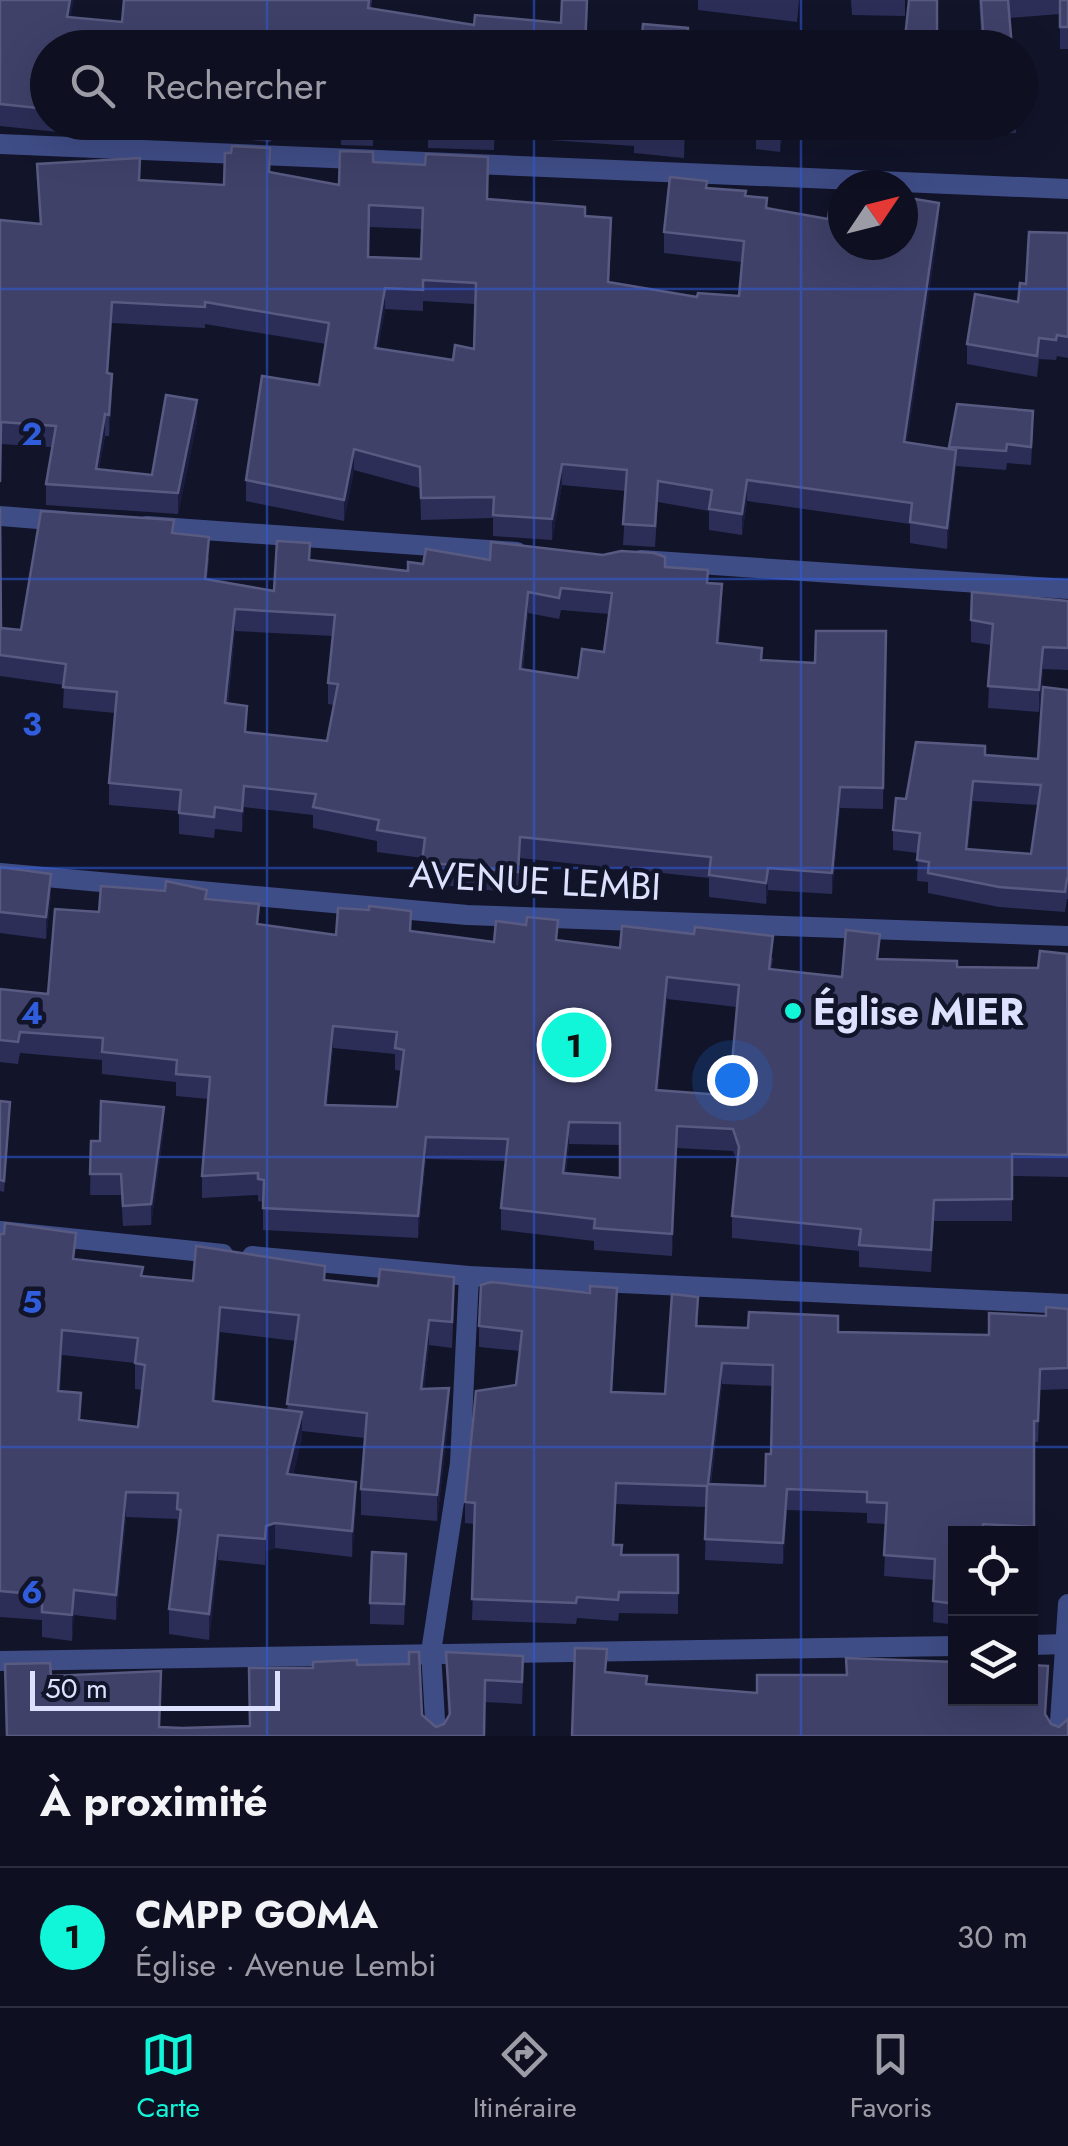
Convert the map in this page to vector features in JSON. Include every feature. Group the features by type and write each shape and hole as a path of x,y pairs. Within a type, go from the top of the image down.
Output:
{"street":[{"path":"0,144 1068,189"},
{"path":"0,516 79,522"},
{"path":"119,524 534,553"},
{"path":"613,558 1068,589"},
{"name":"AVENUE LEMBI","path":"0,872 467,915 1068,936"},
{"path":"0,1230 469,1276 1068,1304"},
{"path":"436,1736 432,1652 460,1463 469,1276"},
{"path":"1059,1736 1068,1604"},
{"path":"1038,1645 1067,1644"},
{"path":"0,1661 948,1646"}],"building":[{"path":"0,0 70,0 67,17 122,22 124,0 369,0 368,8 474,25 475,15 561,23 562,0 587,0 586,30 30,30 30,107 0,104"},
{"path":"909,0 937,0 937,30 906,30"},
{"path":"981,0 1008,0 1010,30 983,30"},
{"path":"1060,0 1068,0 1068,27 1060,27"},
{"path":"643,24 688,28 688,30 642,30"},
{"path":"232,146 270,148 269,172 339,185 340,151 373,152 373,162 425,165 426,154 488,157 487,199 585,207 585,216 611,218 608,282 697,297 698,293 739,296 744,241 664,232 670,177 707,181 706,188 746,191 745,196 767,198 766,208 828,219 828,260 918,260 918,200 939,203 904,442 956,450 947,528 910,522 912,503 747,480 742,514 709,509 712,490 658,481 655,526 623,524 627,470 562,464 552,519 493,515 494,497 421,498 420,467 354,449 344,500 246,480 262,376 319,385 329,323 205,302 205,307 112,302 107,373 112,374 109,415 105,414 96,469 152,475 166,395 197,400 178,493 46,484 56,426 1,422 0,482 0,220 41,224 37,164 140,158 139,180 224,185 225,153 231,153","holes":["369,205 423,208 421,259 368,257","423,280 476,283 474,349 455,345 453,360 375,348 385,288 423,290"]},
{"path":"1029,232 1068,233 1068,337 1039,338 1037,356 967,344 975,294 1018,302 1020,283 1026,284"},
{"path":"957,404 1033,411 1031,447 1007,444 1006,451 949,447"},
{"path":"0,508 1,628 21,630 41,511 174,520 172,533 209,537 205,579 274,591 277,541 310,543 309,560 408,571 408,562 423,564 426,549 490,560 491,542 603,555 621,551 654,553 665,557 665,567 708,570 707,583 722,584 717,643 762,648 761,660 815,663 816,631 886,631 883,788 840,787 832,873 768,868 766,883 709,875 711,857 520,837 518,872 422,862 425,838 377,830 379,820 313,807 316,794 244,786 242,811 215,807 214,817 179,813 181,790 109,783 117,692 63,687 66,664 0,655","holes":["561,588 612,593 604,652 582,649 578,678 520,669 528,592 559,598","235,609 335,615 328,683 338,684 327,741 245,732 247,706 225,703"]},
{"path":"972,592 1068,601 1068,648 1043,647 1039,690 988,686 993,624 971,620"},
{"path":"1043,687 1068,690 1065,892 999,887 928,873 929,862 917,860 920,833 893,830 896,798 906,799 916,742 985,746 985,755 1038,759","holes":["973,781 1041,785 1031,854 966,849"]},
{"path":"0,867 51,874 46,917 0,912"},
{"path":"166,881 207,890 205,899 259,904 257,924 336,935 338,908 369,910 369,906 411,911 410,931 494,942 496,921 526,925 527,917 558,920 556,940 620,948 622,926 694,934 695,927 773,936 769,969 842,977 846,930 880,934 877,959 957,961 957,967 1038,968 1040,951 1067,954 1068,1155 1012,1154 1012,1199 934,1200 931,1250 859,1245 861,1229 732,1216 739,1147 733,1129 677,1126 672,1234 594,1228 595,1219 501,1208 508,1139 426,1137 418,1216 263,1208 264,1180 258,1179 258,1173 202,1176 210,1077 176,1074 177,1060 102,1052 103,1038 20,1032 18,1042 0,1040 0,989 48,994 55,909 99,912 101,886 165,891","holes":["667,977 739,985 732,1063 725,1062 721,1095 656,1090","333,1026 397,1032 395,1048 404,1050 397,1107 325,1105","569,1122 620,1123 620,1178 563,1173"]},
{"path":"0,1101 10,1102 4,1181 0,1180"},
{"path":"101,1101 164,1107 151,1204 123,1206 121,1174 90,1174 91,1141 100,1141"},
{"path":"5,1223 76,1233 73,1259 143,1267 141,1276 193,1281 196,1246 325,1266 324,1280 378,1286 380,1269 454,1277 452,1322 429,1320 421,1389 449,1388 437,1495 361,1489 367,1413 287,1404 299,1315 220,1307 213,1401 302,1412 287,1474 356,1482 352,1531 275,1523 266,1526 265,1539 218,1535 209,1614 169,1609 181,1510 177,1509 178,1493 126,1492 116,1595 74,1590 72,1615 42,1612 42,1595 0,1591 0,1234 4,1234","holes":["62,1330 138,1338 135,1363 145,1365 138,1427 79,1420 81,1393 58,1391"]},
{"path":"491,1282 590,1293 590,1286 617,1288 611,1392 665,1394 672,1294 698,1297 696,1326 748,1328 749,1312 838,1316 838,1332 989,1335 989,1313 1046,1316 1046,1307 1068,1309 1068,1368 1040,1369 1038,1421 1034,1421 1034,1526 948,1526 948,1603 933,1601 935,1559 884,1555 887,1503 867,1502 867,1492 787,1489 783,1543 705,1539 707,1486 616,1483 613,1545 622,1545 621,1555 678,1555 678,1593 619,1592 618,1600 577,1597 576,1603 472,1599 475,1503 465,1502 476,1391 516,1385 522,1331 479,1326 481,1285","holes":["722,1363 773,1365 771,1454 766,1454 765,1486 708,1484"]},
{"path":"372,1552 406,1554 404,1604 370,1603"},
{"path":"575,1648 607,1649 605,1672 647,1676 646,1684 757,1693 757,1675 847,1675 846,1658 948,1662 948,1706 1038,1706 1038,1665 1048,1666 1045,1714 1051,1724 1059,1727 1068,1719 1068,1736 572,1736"},
{"path":"409,1652 419,1652 422,1715 436,1727 444,1724 450,1714 446,1652 523,1656 522,1682 485,1680 484,1736 7,1736 5,1664 50,1663 51,1676 161,1671 159,1727 250,1726 249,1668 313,1668 313,1662 357,1660 357,1665 409,1664"}],"place":[{"name":"Église MIER","path":"793,1011"},
{"name":"CMPP GOMA","path":"574,1045"}]}
